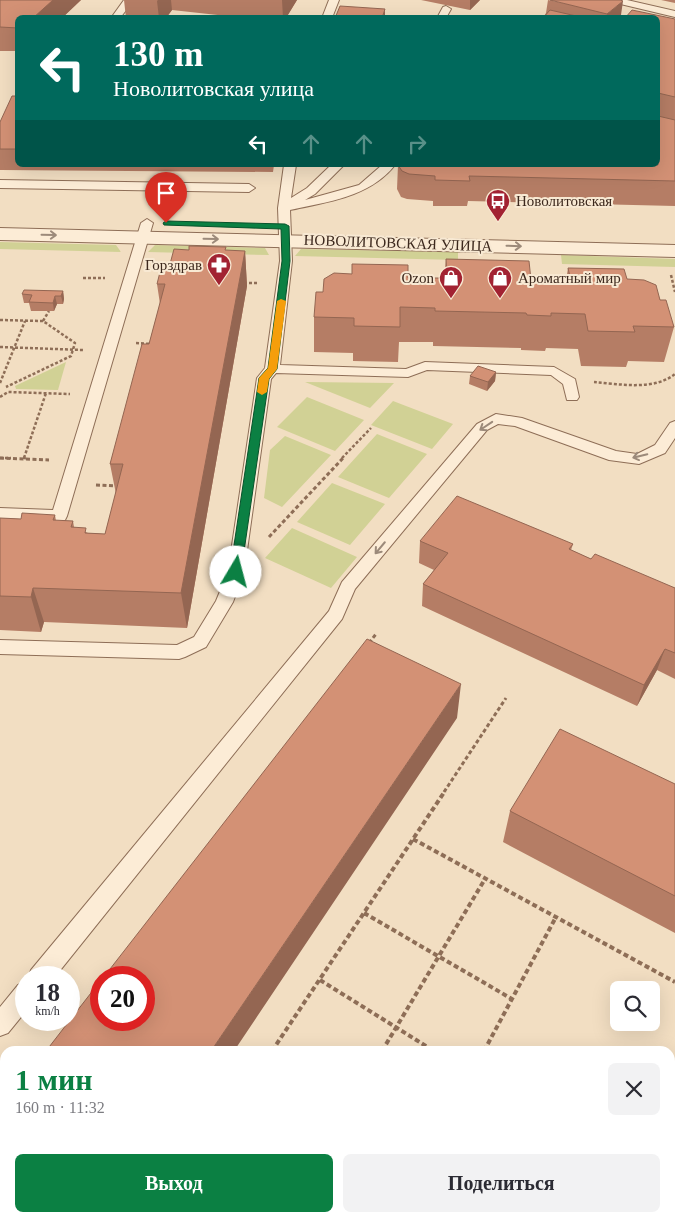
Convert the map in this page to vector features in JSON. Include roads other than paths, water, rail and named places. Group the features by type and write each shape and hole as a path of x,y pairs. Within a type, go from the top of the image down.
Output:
{"street":[{"name":"НОВОЛИТОВСКАЯ УЛИЦА","path":"0,220 145,230"},
{"name":"НОВОЛИТОВСКАЯ УЛИЦА","path":"285,225 675,251"},
{"name":"НОВОЛИТОВСКАЯ УЛИЦА","path":"0,234 285,225 675,237"}],"lane":[{"path":"117,15 129,0"},
{"path":"328,15 334,0"},
{"path":"615,0 675,14"},
{"path":"443,15 446,9"},
{"path":"0,647 179,652 200,642 224,602 236,572 264,378 272,369 284,283 285,225 290,167"},
{"path":"285,225 311,191 336,167"},
{"path":"285,225 324,199 362,187 386,167"},
{"path":"0,184 249,188"},
{"path":"0,514 59,516 145,230"},
{"path":"272,369 408,373 425,366 554,371 570,382 572,397"},
{"path":"49,966 336,614 348,586 482,427 496,419 517,421 614,456 638,459 660,449 675,426"},
{"path":"0,1025 15,1007"}],"place":[{"name":"Новолитовская","path":"498,222"},
{"name":"Горздрав","path":"219,286"},
{"name":"Ozon","path":"451,299"},
{"name":"Ароматный мир","path":"500,299"}]}
